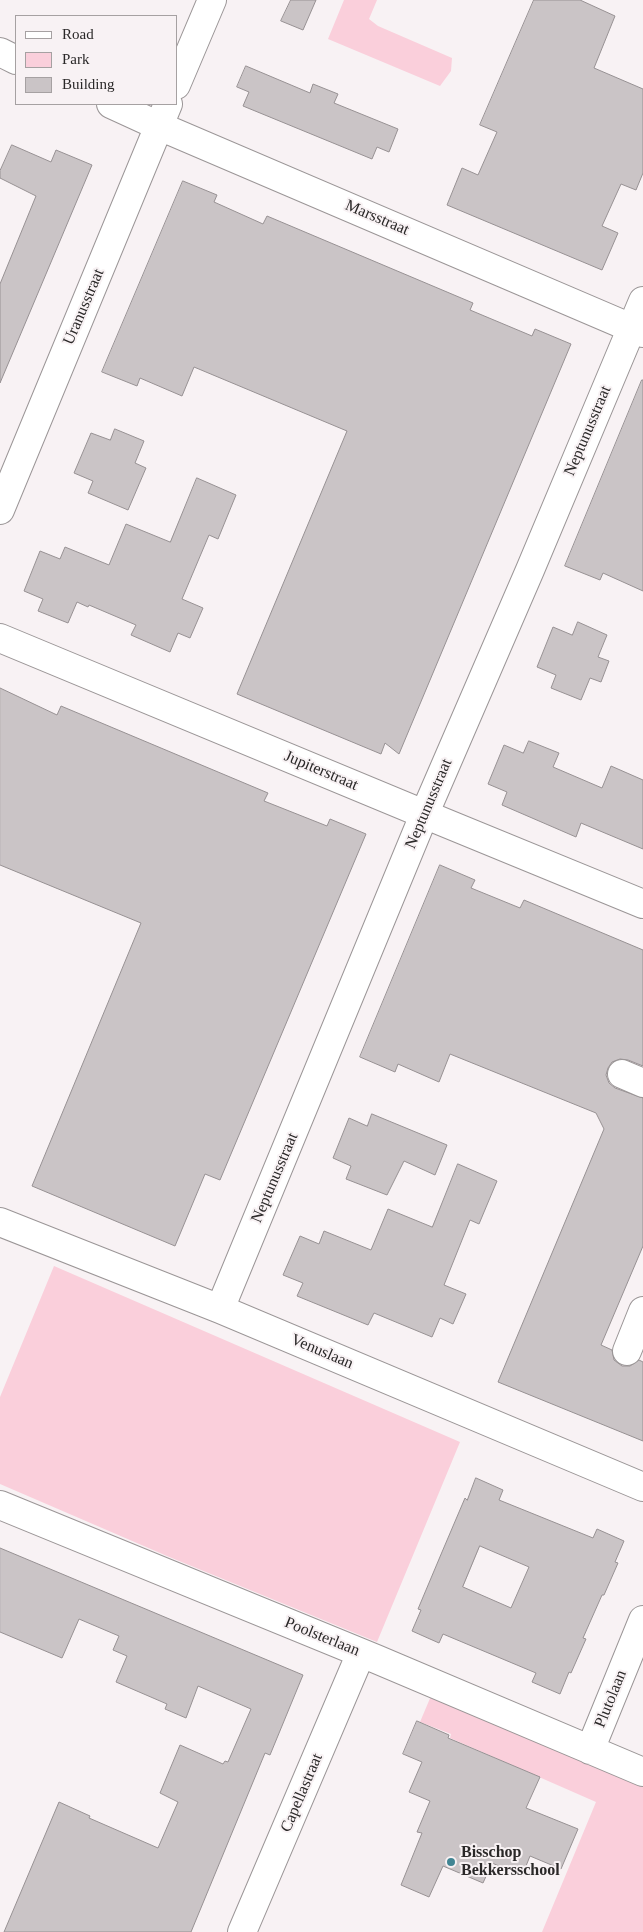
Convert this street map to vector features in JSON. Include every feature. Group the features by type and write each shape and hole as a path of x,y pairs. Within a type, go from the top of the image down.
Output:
{"street":[{"path":"178,80 212,0"},
{"path":"0,52 15,60"},
{"name":"Marsstraat","path":"116,105 164,115 637,331"},
{"name":"Uranusstraat","path":"0,510 164,115"},
{"name":"Neptunusstraat","path":"220,1308 424,815 637,331 643,301"},
{"name":"Jupiterstraat","path":"0,638 643,904"},
{"name":"Venuslaan","path":"0,1222 220,1308 643,1487"},
{"path":"627,1351 643,1311"},
{"name":"Poolsterlaan","path":"0,1505 361,1653 643,1772"},
{"name":"Plutolaan","path":"590,1750 643,1620"},
{"name":"Capellastraat","path":"242,1932 361,1653"}],"green space":[{"path":"344,0 377,0 369,19 378,26 452,58 451,71 440,86 328,39"},
{"path":"54,1266 460,1442 377,1642 167,1556 0,1484 0,1397"},
{"path":"431,1696 643,1785 643,1932 542,1932 596,1802 450,1738 451,1734 420,1722"}],"building":[{"path":"291,0 316,0 303,30 281,21"},
{"path":"534,0 580,0 615,16 594,68 643,89 643,173 636,190 621,184 602,226 618,233 602,270 447,205 462,168 478,175 497,132 480,125"},
{"path":"246,66 310,93 313,84 338,94 334,103 398,129 389,152 377,147 372,159 243,106 249,92 237,87"},
{"path":"12,145 51,162 56,150 92,165 0,383 0,284 36,196 0,178 0,171"},
{"path":"183,181 217,195 214,202 263,224 267,216 473,303 470,310 532,336 535,329 571,344 399,754 385,743 381,754 237,694 347,431 194,367 182,396 140,378 137,386 102,372"},
{"path":"642,380 643,591 603,573 600,580 565,566"},
{"path":"115,429 144,441 135,463 146,468 128,510 88,493 93,481 74,473 91,433 110,440"},
{"path":"197,478 236,495 218,539 209,535 182,599 203,608 190,638 178,633 170,652 131,635 136,625 89,605 88,607 77,602 68,623 38,611 43,599 24,591 40,551 60,559 65,547 109,565 126,524 170,542"},
{"path":"578,622 607,635 598,657 609,661 601,682 590,678 581,700 551,688 556,675 537,667 553,627 572,635"},
{"path":"0,688 57,715 61,706 268,793 264,801 327,826 330,819 366,834 220,1180 205,1174 175,1246 32,1186 141,923 0,865"},
{"path":"529,741 559,753 553,767 602,788 611,766 643,780 643,849 581,823 576,837 502,805 507,792 488,784 504,745 523,753"},
{"path":"440,865 475,880 471,888 520,908 524,900 643,950 643,1066 620,1059 612,1062 606,1075 609,1083 615,1088 643,1098 643,1246 601,1345 612,1350 614,1360 622,1366 630,1366 639,1360 643,1362 643,1441 498,1382 604,1129 596,1113 450,1054 439,1082 398,1064 395,1072 360,1057"},
{"path":"372,1114 447,1145 435,1175 404,1161 387,1195 346,1179 351,1166 333,1158 349,1118 367,1126"},
{"path":"458,1164 497,1181 479,1224 470,1220 444,1285 466,1294 453,1324 440,1318 432,1337 374,1313 368,1325 297,1296 303,1283 283,1275 300,1236 319,1244 324,1231 371,1250 388,1209 432,1227"},
{"path":"476,1478 503,1490 499,1500 593,1538 597,1529 624,1541 615,1562 618,1563 604,1595 602,1595 583,1638 586,1639 560,1694 532,1682 536,1673 443,1634 439,1643 412,1631 421,1610 418,1609 465,1498 467,1500","holes":["480,1546 529,1567 511,1608 463,1587"]},
{"path":"0,1548 303,1675 270,1755 265,1753 191,1932 4,1932 59,1802 90,1816 89,1818 158,1848 178,1802 160,1793 180,1745 223,1764 225,1761 228,1762 251,1709 198,1686 186,1718 165,1709 167,1704 116,1682 127,1656 113,1650 119,1636 79,1619 62,1658 0,1632"},
{"path":"417,1721 449,1735 448,1738 540,1777 526,1808 578,1829 561,1869 530,1856 522,1876 492,1863 483,1883 443,1866 429,1897 401,1885 422,1833 417,1832 430,1801 409,1792 422,1762 403,1754"}],"place":[{"name":"Bisschop Bekkersschool","path":"451,1862"}]}
